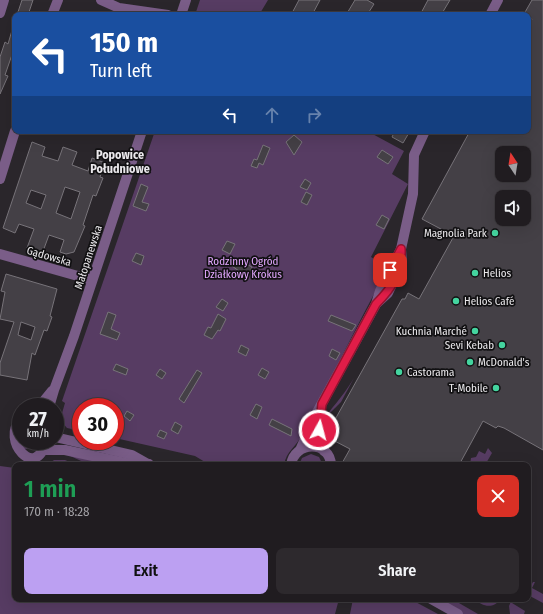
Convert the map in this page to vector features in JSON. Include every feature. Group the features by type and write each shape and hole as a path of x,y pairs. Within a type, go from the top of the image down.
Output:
{"street":[{"path":"0,13 4,0"},
{"path":"53,12 58,0"},
{"path":"100,0 119,8 147,12"},
{"path":"182,12 186,0"},
{"path":"492,12 498,0"},
{"path":"0,179 14,134"},
{"name":"Małopanewska","path":"52,398 141,134"},
{"path":"292,462 294,454 301,448 315,416 376,304 388,293 397,276 402,263 401,249 413,194 414,155 424,134"},
{"name":"Gądowska","path":"0,254 92,280"},
{"name":"Małopanewska","path":"47,398 54,390"},
{"path":"322,404 319,430 324,451 330,462"},
{"path":"12,426 6,432 8,444 12,450"},
{"path":"64,440 132,455 145,462"},
{"path":"301,448 313,446 324,451"},
{"path":"12,450 20,457 32,457 40,450"},
{"path":"64,450 121,462"},
{"path":"436,602 458,614"}],"green space":[{"path":"200,0 268,0 261,12 196,12"},
{"name":"Rodzinny Ogród Działkowy Krokus","path":"154,134 373,134 404,151 392,174 408,184 371,257 388,268 300,439 289,452 285,462 205,462 195,456 124,440 124,398 72,398 72,429 67,428 64,425 65,403 63,398"},
{"path":"354,378 341,402 326,417"},
{"path":"326,417 323,432 327,434 326,436 332,439 331,447 324,439 322,426"},
{"path":"488,448 492,453 487,462 470,462 471,458 476,457 479,451 485,454"},
{"path":"311,454 319,457 322,462 300,462 302,458"},
{"path":"68,455 100,462 83,462"},
{"path":"54,460 65,460 70,462 51,462"},
{"path":"0,466 12,468 12,602 338,602 335,614 0,614"},
{"path":"533,582 535,582 532,588 543,594 543,603 531,597 531,586"},
{"path":"352,602 416,602 438,614 350,614"},
{"path":"441,602 457,602 478,614 463,614"},
{"path":"477,602 498,602 491,606"},
{"path":"511,602 512,602 525,611 524,614 510,614 509,606"}],"building":[{"path":"22,0 33,0 29,12 18,12"},
{"path":"299,0 320,0 314,12 293,12"},
{"path":"355,0 367,0 374,4 369,12 348,12"},
{"path":"428,0 450,0 443,12 422,12"},
{"name":"Magnolia Park","path":"532,0 543,0 543,450 504,428 498,426 496,428 483,421 461,462 343,462 350,449 327,437 327,434 402,299 405,299 408,293 419,299 454,236 422,219 468,134 531,134 531,12 525,12"},
{"path":"12,30 12,55 5,75 8,76 0,94 0,57 5,42 8,44"},
{"path":"394,134 408,134 403,143 392,137"},
{"path":"294,135 302,142 294,155 286,142"},
{"path":"32,142 45,147 42,156 58,161 63,147 77,152 72,165 88,171 92,158 105,163 100,177 103,178 96,196 93,195 83,225 85,226 74,252 66,254 60,252 64,240 49,235 42,254 27,248 34,229 19,224 15,233 3,228","holes":["65,187 80,192 71,219 56,213","31,190 46,195 41,209 26,203"]},
{"path":"263,145 270,148 263,165 259,163 257,168 251,166 254,159 257,160"},
{"path":"382,150 393,157 388,164 377,157"},
{"path":"305,179 311,183 307,190 300,187"},
{"path":"141,184 148,187 142,202 149,204 146,211 133,206"},
{"path":"306,192 312,195 307,205 301,202"},
{"path":"382,215 389,219 384,229 376,225"},
{"path":"227,241 235,244 230,254 222,250"},
{"path":"136,253 144,256 141,265 132,261"},
{"path":"236,259 252,267 247,277 238,273 239,271 232,266"},
{"path":"6,274 57,289 50,316 52,317 47,331 44,330 35,355 32,353 27,380 0,375 0,363 14,322 0,319 5,292 1,291","holes":["21,322 35,327 31,340 18,335"]},
{"path":"222,299 228,303 223,311 216,307"},
{"path":"108,312 116,315 111,329 120,333 117,340 100,334"},
{"path":"218,314 226,319 220,331 218,330 212,339 204,335 208,327 211,328"},
{"path":"331,315 356,325 352,331 328,321"},
{"path":"241,345 249,349 246,356 238,352"},
{"path":"332,349 340,353 336,360 329,356"},
{"path":"116,364 128,369 126,375 113,370"},
{"path":"262,368 269,372 265,379 258,375"},
{"path":"160,369 166,373 162,379 156,375"},
{"path":"197,370 202,373 184,403 179,399"},
{"path":"256,404 262,407 257,419 250,415"},
{"path":"127,411 134,415 130,421 124,416"},
{"path":"272,419 292,429 291,436 269,425"},
{"path":"175,422 182,426 178,434 171,430"},
{"path":"160,430 167,433 164,439 157,436"}],"place":[{"name":"Magnolia Park","path":"495,233"},
{"name":"Helios","path":"475,273"},
{"name":"Helios Café","path":"456,301"},
{"name":"Kuchnia Marché","path":"475,331"},
{"name":"Sevi Kebab","path":"502,345"},
{"name":"McDonald's","path":"470,362"},
{"name":"Castorama","path":"399,372"},
{"name":"T-Mobile","path":"496,388"}],"district":[{"name":"Popowice Południowe","path":"120,162"}],"route":[{"path":"319,430 322,404 376,304 388,293 397,276 402,263 401,249 390,270"}]}
